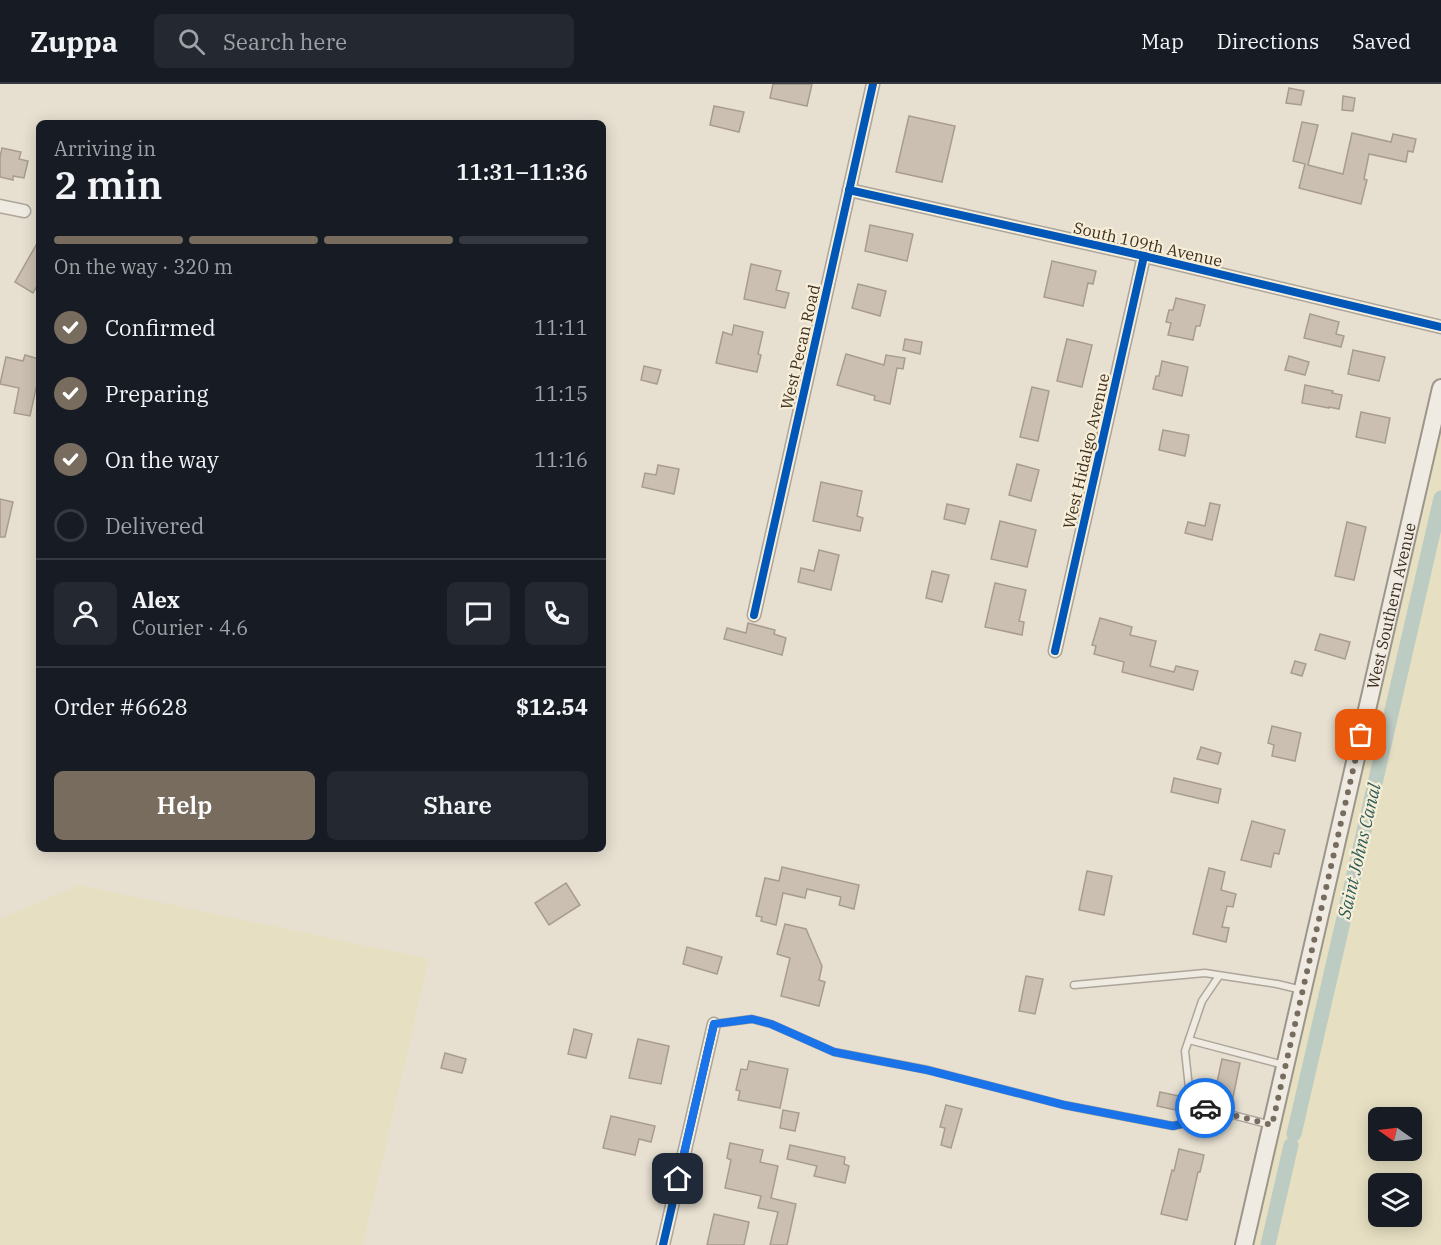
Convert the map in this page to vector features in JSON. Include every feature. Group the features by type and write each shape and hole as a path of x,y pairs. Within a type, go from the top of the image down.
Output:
{"main road":[{"name":"West Southern Avenue","path":"1244,1245 1441,388"}],"street":[{"name":"West Pecan Road","path":"754,615 873,84"},
{"name":"South 109th Avenue","path":"849,190 1144,256 1441,327"},
{"path":"0,206 24,211"},
{"name":"West Hidalgo Avenue","path":"1055,651 1144,256"},
{"path":"663,1245 714,1024"}],"lane":[{"path":"1074,985 1205,974 1303,990"},
{"path":"1219,976 1202,1001 1185,1052 1190,1097 1198,1106 1272,1125"},
{"path":"714,1024 752,1019 771,1024 834,1052 927,1070 1064,1105 1173,1126 1186,1123 1198,1106"},
{"path":"1189,1040 1286,1066"}],"shaded area":[{"path":"1441,387 1441,1245 1240,1245"},
{"path":"79,885 429,959 363,1245 0,1245 0,919"}],"building":[{"path":"773,84 812,84 807,106 770,98"},
{"path":"1289,88 1304,91 1301,105 1286,103"},
{"path":"1343,96 1355,98 1353,111 1342,110"},
{"path":"714,106 744,112 739,132 710,125"},
{"path":"909,116 955,126 942,182 896,172"},
{"path":"1302,122 1318,125 1308,165 1343,174 1352,133 1391,142 1393,134 1416,139 1413,152 1408,151 1406,162 1369,154 1364,179 1367,180 1361,204 1299,188 1305,164 1293,161"},
{"path":"2,148 21,152 19,159 28,161 24,178 13,176 13,180 0,177"},
{"path":"870,225 913,234 907,261 865,251"},
{"path":"36,245 36,288 33,293 15,282"},
{"path":"1052,261 1096,271 1093,284 1088,283 1083,306 1044,297"},
{"path":"751,264 781,271 776,290 789,293 785,308 744,299"},
{"path":"858,284 886,291 880,316 852,308"},
{"path":"1176,298 1205,305 1200,326 1196,326 1193,340 1168,335 1171,323 1166,322 1169,310 1173,310"},
{"path":"1310,314 1339,322 1336,334 1344,336 1341,347 1304,338"},
{"path":"734,325 763,332 757,372 716,363 723,332 732,335"},
{"path":"905,339 922,342 920,354 903,350"},
{"path":"1067,339 1092,345 1082,387 1057,381"},
{"path":"1353,350 1385,357 1379,381 1348,374"},
{"path":"846,354 884,365 886,355 905,358 903,369 897,368 890,404 874,400 875,396 837,385"},
{"path":"25,355 36,358 36,389 30,416 14,413 19,388 0,384 6,357 23,361"},
{"path":"1289,356 1309,362 1305,375 1285,370"},
{"path":"1162,361 1188,367 1182,396 1153,389"},
{"path":"644,366 661,370 657,384 641,380"},
{"path":"1305,385 1342,395 1339,409 1302,403"},
{"path":"1032,387 1049,391 1038,441 1020,437"},
{"path":"1361,412 1390,418 1385,443 1356,437"},
{"path":"1163,430 1189,435 1185,456 1159,450"},
{"path":"1017,464 1039,470 1031,501 1009,495"},
{"path":"658,465 679,469 674,494 642,487 645,473 656,475"},
{"path":"821,482 862,491 857,516 863,518 860,531 813,521"},
{"path":"0,499 13,502 5,537 0,537"},
{"path":"1210,503 1220,505 1212,540 1185,533 1188,522 1205,526"},
{"path":"947,504 969,509 965,524 944,519"},
{"path":"1000,521 1036,530 1027,567 991,559"},
{"path":"1347,522 1366,527 1354,580 1335,576"},
{"path":"819,550 839,555 831,590 798,582 801,568 814,571"},
{"path":"932,571 949,575 942,602 926,598"},
{"path":"995,583 1026,590 1019,621 1024,622 1022,635 985,627"},
{"path":"1100,618 1132,627 1130,635 1156,641 1150,666 1174,672 1176,666 1198,671 1193,690 1122,672 1124,662 1094,654 1096,646 1092,645"},
{"path":"748,623 775,630 774,634 786,638 782,655 724,639 727,628 746,633"},
{"path":"1320,634 1350,642 1345,659 1315,650"},
{"path":"1295,661 1306,664 1302,676 1291,673"},
{"path":"1272,726 1301,733 1295,761 1272,756 1274,745 1268,743"},
{"path":"1201,747 1221,753 1218,764 1197,759"},
{"path":"1174,778 1221,789 1218,803 1171,792"},
{"path":"1252,821 1285,830 1279,854 1274,853 1271,867 1241,860"},
{"path":"782,867 859,885 854,909 839,905 841,897 807,889 805,898 783,893 776,925 761,921 762,917 756,916 765,878 779,881"},
{"path":"1209,868 1225,872 1221,890 1236,894 1233,907 1227,906 1222,927 1229,928 1226,942 1193,934"},
{"path":"1087,871 1112,876 1104,915 1079,910"},
{"path":"566,883 580,905 549,925 535,903"},
{"path":"785,924 806,929 822,966 819,980 825,982 819,1006 781,996 790,958 777,954"},
{"path":"687,947 722,957 717,974 683,964"},
{"path":"1026,976 1043,979 1035,1014 1019,1011"},
{"path":"574,1029 592,1034 586,1058 568,1054"},
{"path":"638,1039 669,1046 661,1084 629,1078"},
{"path":"445,1053 466,1059 462,1073 441,1068"},
{"path":"1222,1059 1240,1063 1231,1107 1216,1104 1219,1092 1215,1092"},
{"path":"749,1061 788,1069 780,1108 738,1100 740,1091 736,1090 741,1069 747,1070"},
{"path":"1160,1092 1179,1096 1176,1110 1157,1106"},
{"path":"946,1105 962,1109 951,1148 941,1145 945,1128 940,1127"},
{"path":"783,1110 799,1113 795,1131 780,1128"},
{"path":"611,1116 655,1126 651,1142 639,1139 635,1155 603,1148"},
{"path":"730,1143 763,1150 760,1162 778,1166 771,1198 796,1204 787,1245 770,1245 778,1212 758,1208 761,1196 725,1188 731,1160 727,1158"},
{"path":"790,1145 845,1157 844,1164 849,1166 845,1183 814,1176 817,1166 787,1159"},
{"path":"1179,1149 1204,1155 1187,1220 1161,1214"},
{"path":"714,1214 749,1222 744,1245 707,1245"}],"waterway":[{"name":"Saint Johns Canal","path":"1294,1134 1441,498"},
{"name":"Saint Johns Canal","path":"1268,1245 1291,1145"}],"cycle path":[{"path":"754,615 873,84"},
{"path":"849,190 1144,256 1441,327"},
{"path":"1055,651 1144,256"},
{"path":"663,1245 714,1024"}],"way so far":[{"path":"1205,1108 1272,1125 1361,735"}],"route":[{"path":"678,1179 714,1024 752,1019 771,1024 834,1052 927,1070 1064,1105 1173,1126 1186,1123 1198,1106 1205,1108"}]}
